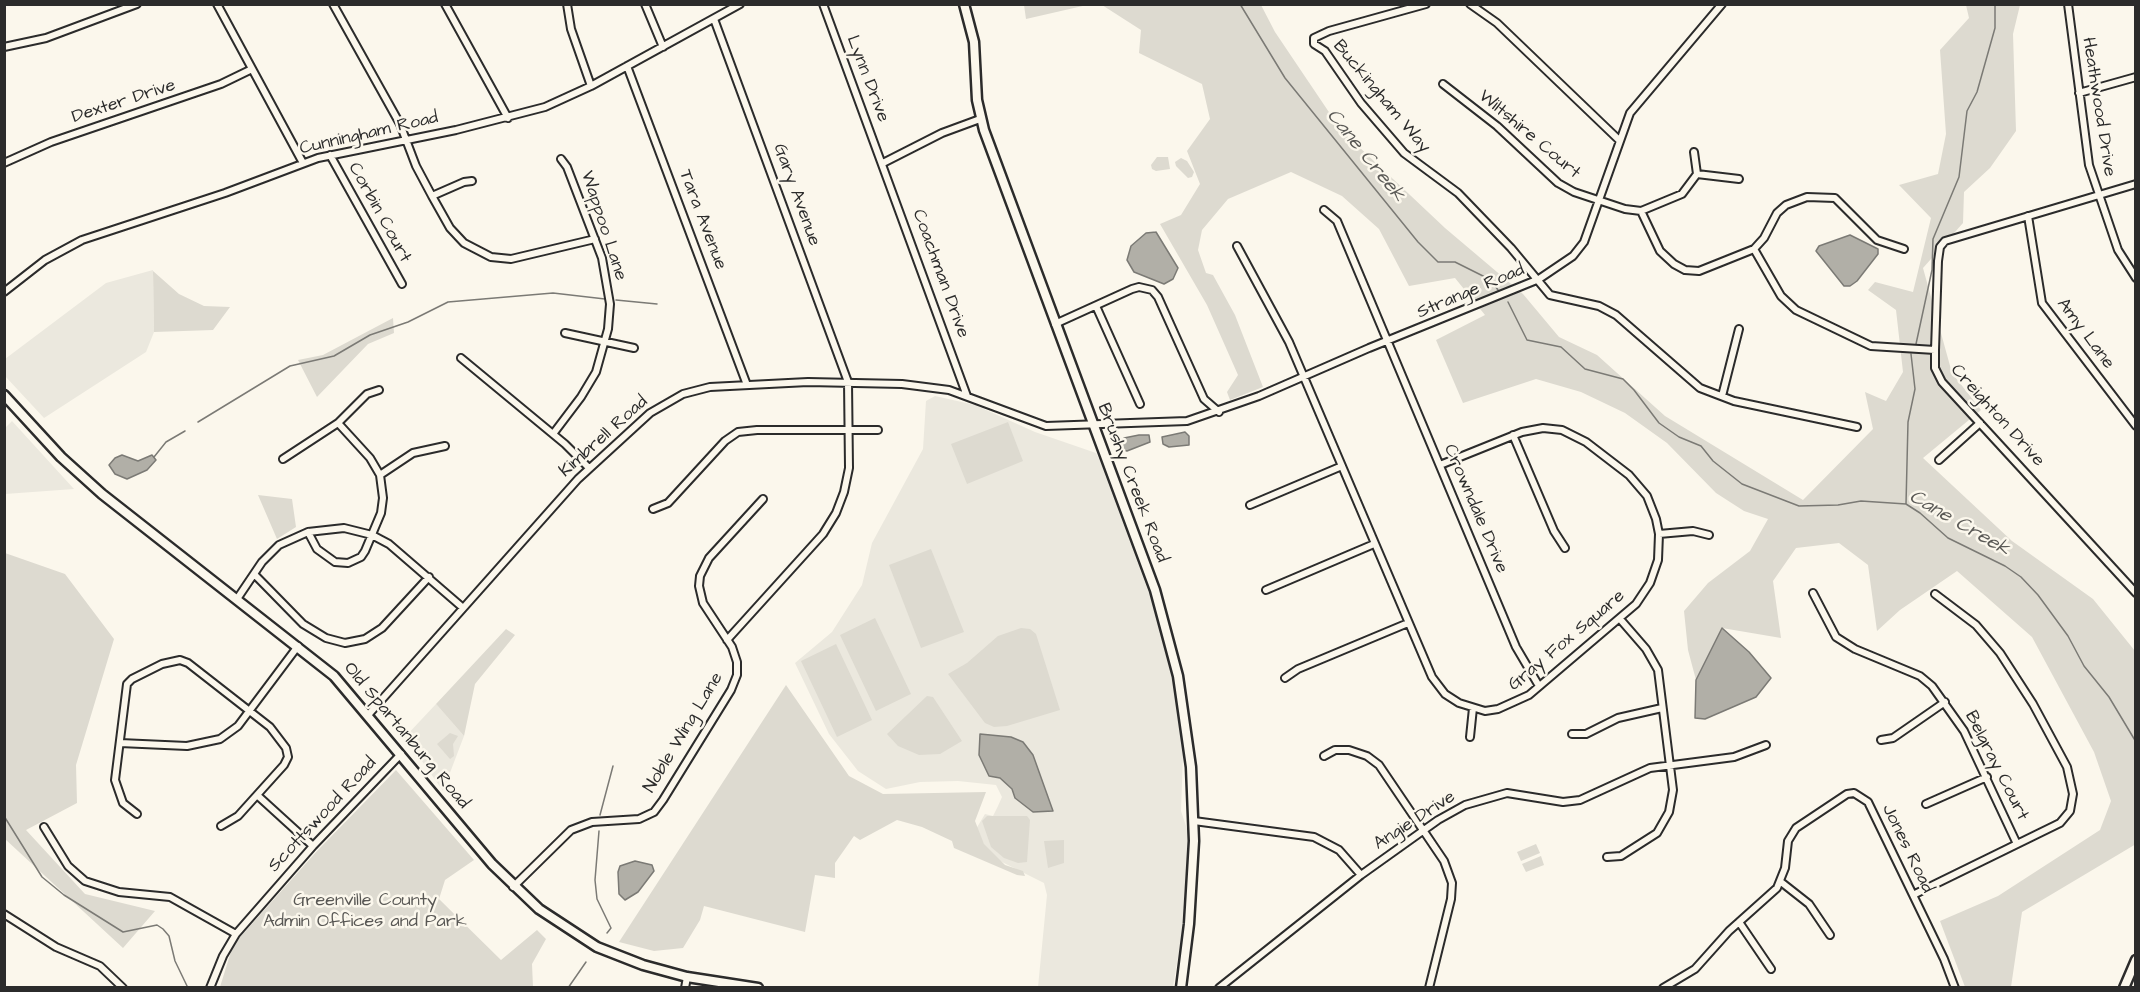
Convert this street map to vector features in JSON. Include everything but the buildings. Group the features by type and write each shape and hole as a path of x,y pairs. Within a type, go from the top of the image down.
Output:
{"street":[{"path":"4,47 46,38 137,4"},
{"path":"217,4 303,163"},
{"path":"333,4 407,140 416,166 457,237 472,249 490,257 518,258 595,239"},
{"path":"445,4 508,118"},
{"path":"567,4 569,23 591,86"},
{"path":"645,4 663,46"},
{"name":"Cunningham Road","path":"4,292 45,260 82,240 225,193 303,163 330,155 508,118 545,107 591,86 740,4"},
{"name":"Lynn Drive","path":"823,4 883,163"},
{"name":"Brushy Creek Road","path":"964,4 974,42 980,118 1092,426 1155,590 1172,649 1184,709 1194,821 1193,870 1180,987"},
{"name":"Buckingham Way","path":"1426,4 1317,35 1314,44 1325,51 1361,103 1404,153 1458,193 1539,279"},
{"path":"1470,4 1497,23 1619,140"},
{"name":"Strange Road","path":"1092,426 1174,422 1219,412 1539,279 1563,264 1580,249 1600,200 1619,140 1635,105 1722,4"},
{"name":"Heathwood Drive","path":"2068,4 2085,151 2118,250 2136,278"},
{"name":"Gary Avenue","path":"714,19 848,382"},
{"name":"Tara Avenue","path":"627,66 747,385"},
{"name":"Dexter Drive","path":"4,163 51,142 221,84 252,69"},
{"path":"2079,93 2136,77"},
{"name":"Wiltshire Court","path":"1443,84 1497,126 1558,183 1574,192 1641,211"},
{"path":"883,163 942,133 980,118"},
{"path":"1694,152 1697,174 1682,194 1641,211 1660,251 1679,268 1700,271 1754,249 1786,205 1807,197 1835,198 1877,240 1904,249"},
{"name":"Corbin Court","path":"330,155 402,284"},
{"name":"Wappoo Lane","path":"553,434 591,382 606,341 609,293 604,266 595,239 567,167 561,159"},
{"name":"Coachman Drive","path":"883,163 967,396"},
{"path":"1697,174 1739,179"},
{"path":"432,196 464,182 472,181"},
{"name":"Creighton Drive","path":"2136,184 1955,237 1941,245 1938,261 1935,350 1939,378 2136,593"},
{"name":"Crowndale Drive","path":"1324,210 1337,221 1516,647 1539,686"},
{"name":"Amy Lane","path":"2028,216 2042,303 2136,426"},
{"name":"Gray Fox Square","path":"1237,246 1289,342 1408,623 1438,686 1456,702 1473,708 1489,711 1507,707 1525,698 1636,604 1650,583 1658,560 1659,534 1652,507 1639,484 1622,469 1577,436 1562,430 1543,428 1513,435 1440,465"},
{"path":"1754,249 1781,296 1796,310 1871,346 1935,350"},
{"path":"1539,279 1550,295 1599,306 1616,315 1700,388 1722,396 1857,427"},
{"path":"1055,324 1139,287 1155,292 1204,399 1219,412"},
{"path":"1096,306 1140,404"},
{"path":"1722,396 1739,329"},
{"path":"565,333 634,348"},
{"path":"461,358 553,434 589,468"},
{"path":"727,639 816,542 833,518 848,477 848,382"},
{"name":"Kimbrell Road","path":"369,714 462,607 589,468 650,412 665,402 696,389 848,382 933,387 967,396 1046,426 1092,426"},
{"path":"283,459 338,423 363,396 379,390"},
{"name":"Old Spartanburg Road","path":"4,395 82,476 298,645 334,676 369,714 513,887 555,922 597,947 643,965 687,977 759,987"},
{"path":"1198,418 1204,399"},
{"path":"308,531 317,549 341,564 353,562 361,557 382,506 380,475 370,458 338,423"},
{"path":"1939,460 1980,423"},
{"path":"653,509 668,503 724,441 738,432 878,430"},
{"path":"1513,435 1554,531 1565,548"},
{"path":"380,475 413,453 426,448 445,446"},
{"path":"1250,505 1342,466"},
{"name":"Noble Wing Lane","path":"513,887 566,833 578,826 592,822 634,821 645,817 659,806 735,682 736,662 727,639 703,603 699,586 700,576 709,558 763,499"},
{"path":"237,598 279,545 308,531 344,528 372,535 397,550 462,607"},
{"path":"1659,534 1693,531 1709,535"},
{"path":"1266,590 1374,544"},
{"path":"254,574 303,624 326,638 345,643 365,639 382,628 429,577"},
{"name":"Belgray Court","path":"1813,593 1836,637 1855,649 1920,676 1945,702 1964,731 2018,844"},
{"path":"1913,895 2060,823 2070,811 2073,794 2067,767 2033,704 2000,653 1976,626 1935,594"},
{"path":"1607,856 1621,856 1636,849 1662,826 1672,796 1660,679 1654,661 1620,619"},
{"path":"1285,678 1298,669 1408,623"},
{"path":"120,743 188,746 206,744 233,731 298,645"},
{"path":"137,814 123,803 116,787 115,774 128,682 171,661 186,662 277,733 288,753 284,765 233,820 221,826"},
{"path":"1881,740 1893,738 1945,702"},
{"path":"1470,737 1473,708"},
{"path":"1572,734 1586,734 1618,718 1662,708"},
{"name":"Angie Drive","path":"1219,987 1361,875 1424,830 1454,811 1490,795 1514,793 1572,801 1641,771 1734,757 1767,745"},
{"path":"1324,756 1335,750 1350,750 1372,760 1381,768 1444,861 1452,891 1429,987"},
{"name":"Scottswood Road","path":"210,987 223,956 236,934 313,846 401,754"},
{"path":"1926,804 1987,777"},
{"name":"Jones Road","path":"1663,987 1695,969 1739,922 1769,897 1780,882 1785,868 1788,841 1793,831 1847,794 1854,793 1866,799 1955,987"},
{"path":"256,795 313,846"},
{"path":"1194,821 1314,837 1339,850 1361,875"},
{"path":"44,827 68,866 85,881 119,892 170,897 236,934"},
{"path":"1780,882 1809,904 1830,935"},
{"path":"4,914 56,947 100,966 123,987"},
{"path":"1739,922 1772,969"},
{"path":"2124,987 2136,960"},
{"path":"685,987 687,977"}],"shaded area":[{"path":"1156,232 1178,268 1173,279 1164,284 1134,272 1127,260 1131,246 1146,233"},
{"path":"1850,235 1878,249 1878,254 1857,281 1850,286 1844,286 1816,251 1819,246"},
{"path":"153,270 154,332 146,352 44,418 5,376 5,359 106,283"},
{"path":"935,396 975,405 1035,432 1096,453 1100,461 1153,604 1176,695 1183,755 1181,811 1189,835 1181,939 1173,987 1038,987 1047,895 1044,883 990,856 976,829 985,814 993,816 998,806 1002,797 996,785 958,781 920,782 886,789 858,771 829,734 795,663 832,632 862,585 872,543 923,449 926,401"},
{"path":"12,421 74,489 5,494 5,428"},
{"path":"1185,432 1189,436 1189,445 1169,447 1163,444 1162,437"},
{"path":"1149,435 1150,442 1127,451 1120,449 1120,443 1124,438"},
{"path":"122,455 138,461 152,455 156,460 147,470 127,479 115,474 109,465 115,458"},
{"path":"1722,628 1749,652 1771,678 1756,697 1705,719 1695,718 1696,680"},
{"path":"436,704 464,736 443,791 405,737"},
{"path":"980,734 1011,737 1023,742 1033,755 1053,811 1033,812 1015,798 1012,789 1000,778 989,776 979,755"},
{"path":"635,861 652,865 654,871 638,892 625,900 619,894 618,872 620,866"}],"green space":[{"path":"1024,4 1087,5 1026,19"},
{"path":"1102,5 1261,5 1275,32 1341,130 1445,228 1523,294 1559,337 1597,355 1665,416 1803,500 1873,429 1865,392 1886,401 1903,372 1896,310 1868,290 1875,282 1913,292 1931,218 1899,185 1938,174 1946,134 1940,50 1969,18 1966,5 2020,5 2013,34 2016,131 1990,168 1964,192 1963,223 1923,268 1952,373 1981,410 1923,458 2012,541 2093,599 2135,651 2136,844 2022,912 2011,987 1965,987 1940,921 1998,896 2100,830 2111,801 2094,752 2032,637 1957,571 1900,610 1877,631 1868,565 1839,543 1796,548 1773,581 1781,638 1722,628 1696,680 1688,650 1684,611 1708,583 1750,551 1768,519 1744,511 1716,493 1667,443 1625,413 1581,392 1536,379 1463,403 1436,340 1485,315 1455,278 1409,286 1379,229 1342,196 1291,172 1228,199 1202,230 1198,250 1206,273 1213,275 1235,315 1263,387 1230,400 1227,392 1238,375 1207,305 1160,224 1181,215 1200,184 1187,151 1210,119 1202,84 1139,53 1141,30"},
{"path":"1157,157 1168,157 1170,169 1156,171 1152,169 1151,165"},
{"path":"1181,158 1187,161 1194,172 1192,177 1188,178 1176,166 1175,162"},
{"path":"153,271 179,294 204,306 230,307 213,330 154,332"},
{"path":"393,318 394,333 368,344 317,397 298,360 323,355"},
{"path":"1008,422 1023,461 967,484 951,444"},
{"path":"258,495 292,499 296,527 277,539"},
{"path":"931,549 964,632 921,648 889,565"},
{"path":"5,553 65,574 114,639 76,765 77,803 26,830 85,894 155,911 123,948 5,839"},
{"path":"875,618 911,694 876,711 840,635"},
{"path":"1021,628 1030,629 1036,634 1060,710 1007,726 994,727 985,723 948,674 967,663 998,636"},
{"path":"506,629 515,635 475,684 464,736 436,704"},
{"path":"836,644 872,720 837,737 801,661"},
{"path":"786,685 849,776 883,794 986,792 975,821 984,844 1005,865 1023,871 1025,876 1017,875 954,848 952,841 922,827 897,820 860,840 854,836 835,863 835,878 815,875 805,932 704,906 700,920 683,948 654,951 619,942"},
{"path":"927,696 933,697 962,741 940,754 919,755 898,746 887,734"},
{"path":"450,733 458,736 453,744 454,756 450,759 437,744"},
{"name":"Greenville County Admin Offices and Park","path":"396,770 474,860 445,880 439,899 501,960 537,930 546,939 532,964 533,987 220,987 233,945 317,851"},
{"path":"987,816 1027,816 1030,820 1027,862 1018,863 1004,858 991,847 982,821"},
{"path":"1064,840 1064,863 1048,868 1044,841"},
{"path":"1536,844 1540,853 1521,861 1517,852"},
{"path":"1541,856 1544,865 1526,872 1522,864"}],"waterway":[{"name":"Cane Creek","path":"1240,4 1285,78 1418,242 1438,262 1455,262 1491,280 1498,290"},
{"path":"1916,344 1932,270 1933,239 1959,177 1967,111 1977,92 1995,28 1995,4"},
{"path":"198,422 290,366 334,356 370,335 408,322 448,302 553,293 605,299"},
{"path":"616,300 657,304"},
{"name":"Cane Creek","path":"1508,302 1527,340 1561,347 1585,369 1623,379 1659,423 1679,437 1701,446 1713,461 1742,484 1799,506 1838,505 1861,501 1906,504 1920,513 1948,538 2005,566 2021,577 2038,595 2068,636 2084,666 2109,697 2136,742"},
{"path":"1906,504 1908,422 1915,389 1911,354"},
{"path":"154,457 166,442 185,431"},
{"path":"600,815 613,766"},
{"path":"4,816 42,877 64,895 123,932 157,925 163,929 169,936 175,961 188,988"},
{"path":"599,831 595,880 597,899 611,928 607,933"},
{"path":"568,988 586,962"}]}
